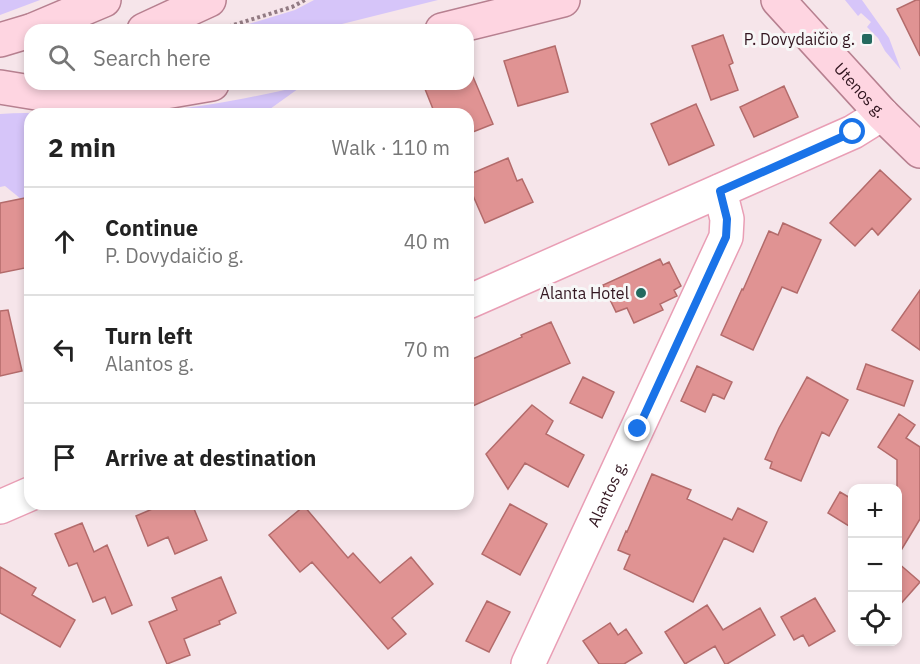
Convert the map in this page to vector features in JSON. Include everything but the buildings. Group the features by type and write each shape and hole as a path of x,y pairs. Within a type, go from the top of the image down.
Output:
{"main road":[{"path":"47,24 104,0"},
{"path":"157,24 209,0"},
{"path":"466,24 563,0"},
{"name":"Utenos g.","path":"778,0 905,139 920,151"},
{"path":"0,40 24,33"},
{"path":"0,86 24,76"},
{"path":"0,86 73,99 136,97 177,90"}],"street":[{"path":"474,299 853,132 882,114"},
{"name":"Alantos g.","path":"528,664 726,237 727,219 720,191"},
{"path":"0,507 24,497"}],"path":[{"path":"237,24 292,7 305,0"}],"shaded area":[{"path":"0,0 40,0 0,15"},
{"path":"314,0 438,0 342,24 249,24 295,10"},
{"path":"845,0 862,0 889,38 901,70 885,51 878,38 867,27 871,22 861,13 858,16"},
{"path":"283,90 296,90 271,108 184,108"},
{"path":"24,113 24,198 21,199 5,186 0,187 0,114"}],"place":[{"name":"P. Dovydaičio g.","path":"867,39"},
{"name":"Alanta Hotel","path":"641,293"}],"route":[{"path":"638,429 726,237 727,219 720,191 853,132"}]}
